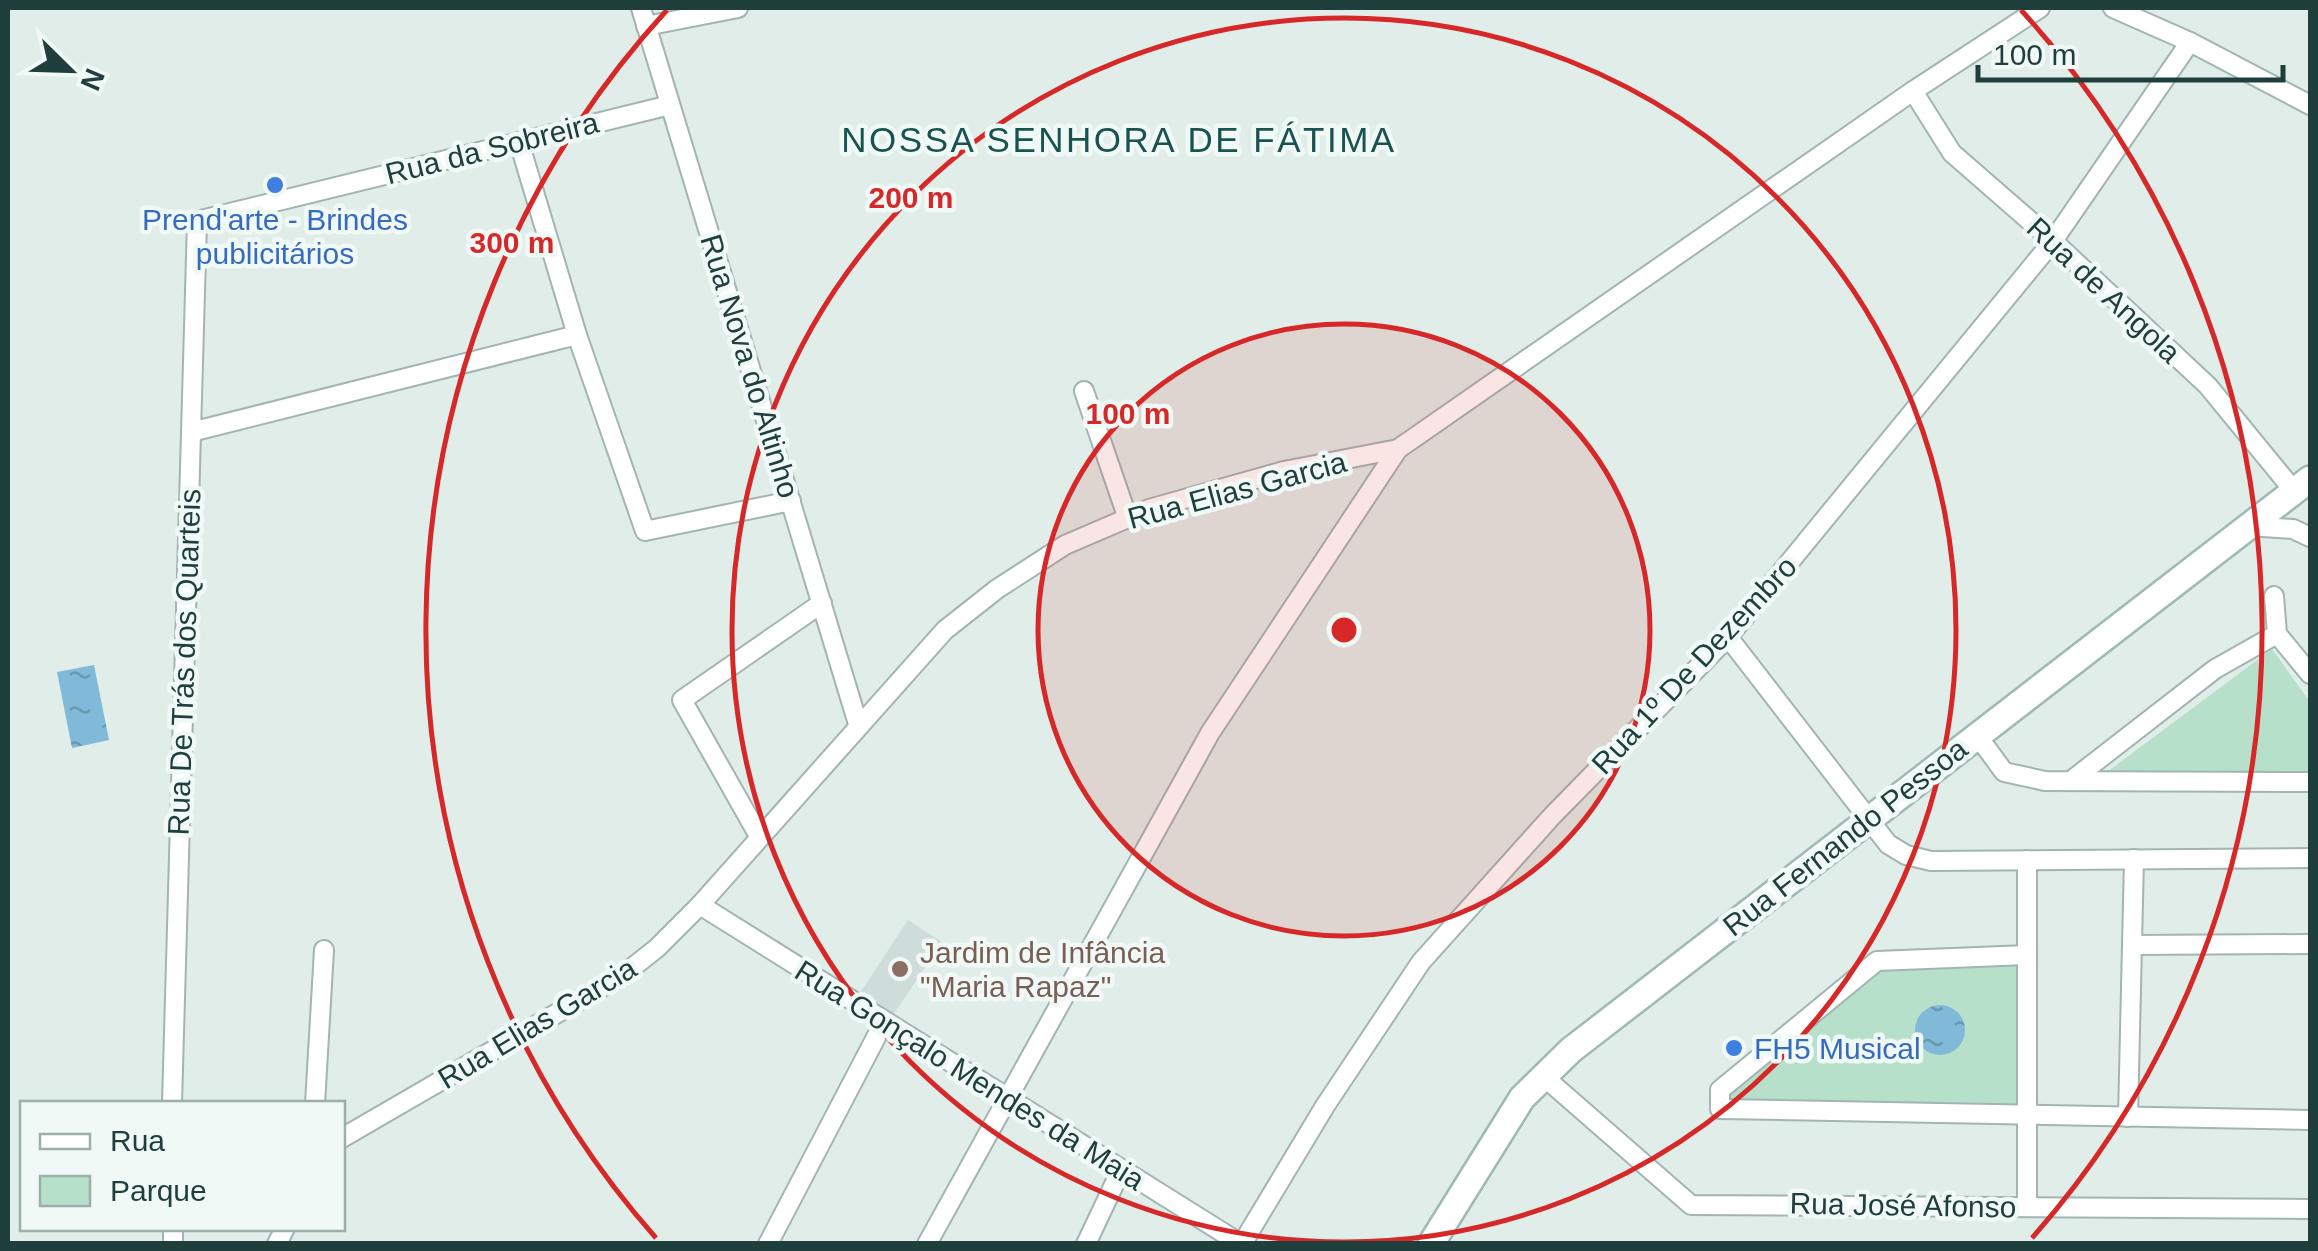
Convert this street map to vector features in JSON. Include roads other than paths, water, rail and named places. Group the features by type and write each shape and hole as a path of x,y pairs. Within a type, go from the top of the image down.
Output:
{"street":[{"path":"643,17 738,8"},
{"name":"Rua Elias Garcia","path":"345,1136 623,975 656,948 700,905 945,630 996,589 1065,545 1128,518 1284,472 1398,450 1913,91 2040,8"},
{"path":"2113,8 2190,42 2310,105"},
{"name":"Rua Nova do Altinho","path":"643,17 858,724"},
{"name":"Rua 1º De Dezembro","path":"1242,1244 1325,1106 1421,962 1553,815 1728,636 2053,241 2190,42"},
{"name":"Rua de Angola","path":"1913,91 1952,153 2208,386 2302,485"},
{"name":"Rua da Sobreira","path":"198,220 670,105"},
{"path":"520,142 576,335 644,531 791,501"},
{"name":"Rua De Trás dos Quarteis","path":"172,1101 198,220"},
{"path":"191,432 576,335"},
{"path":"1084,392 1128,518"},
{"path":"927,1244 1210,734 1398,450"},
{"name":"Rua Fernando Pessoa","path":"1431,1244 1522,1098 1571,1050 2302,485"},
{"path":"2248,526 2293,528 2310,538"},
{"path":"2274,596 2277,634 2310,674"},
{"path":"759,836 682,700 822,603"},
{"path":"2072,780 2215,669 2277,634"},
{"path":"1728,636 1868,820 1888,844 1906,855 1930,861 2310,858"},
{"path":"1977,735 2004,772 2045,780 2310,782"},
{"path":"2027,860 2027,1206"},
{"path":"2128,1117 2134,860"},
{"name":"Rua Gonçalo Mendes da Maia","path":"700,905 1242,1244"},
{"path":"2132,945 2310,944"},
{"path":"315,1101 324,950"},
{"path":"2028,955 1877,961 1720,1090 1720,1109 2310,1120"},
{"path":"768,1244 884,1022"},
{"name":"Rua José Afonso","path":"1543,1076 1691,1204 2310,1210"},
{"path":"1086,1244 1122,1170"}],"water":[{"path":"94,665 109,740 72,748 57,672"},
{"path":"1940,1005 1958,1012 1965,1030 1958,1048 1940,1055 1922,1048 1915,1030 1922,1012"}],"place":[{"name":"Prend'arte - Brindes publicitários","path":"275,185"},
{"name":"Jardim de Infância \"Maria Rapaz\"","path":"900,969"},
{"name":"FH5 Musical","path":"1734,1048"}],"district":[{"name":"NOSSA SENHORA DE FÁTIMA","path":"1119,139"}]}
